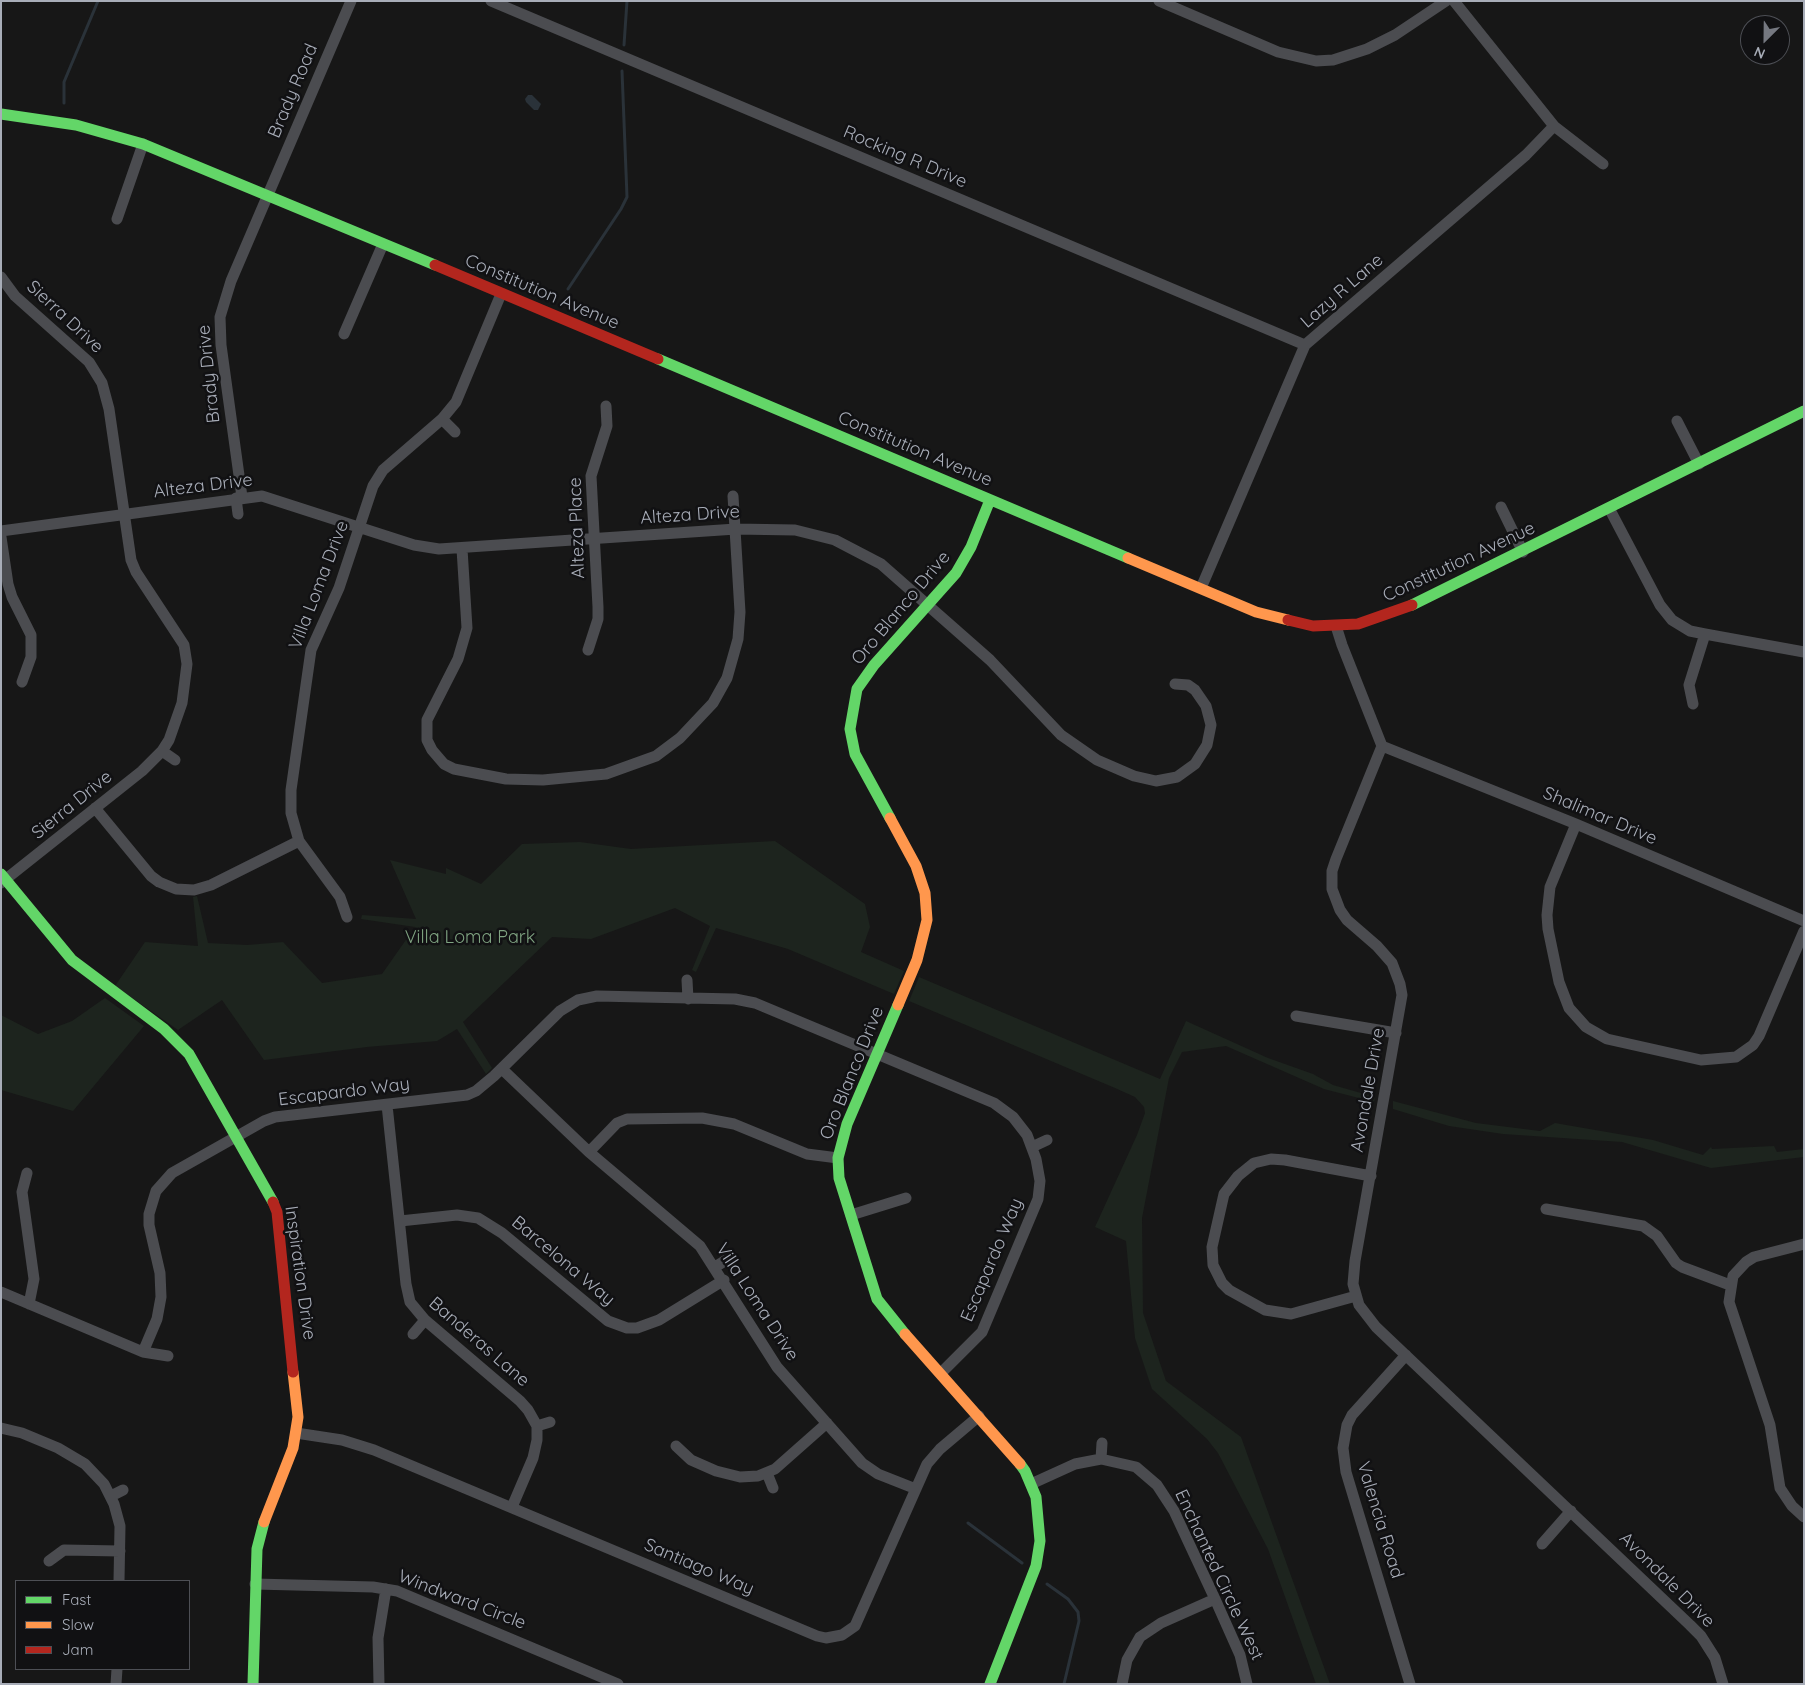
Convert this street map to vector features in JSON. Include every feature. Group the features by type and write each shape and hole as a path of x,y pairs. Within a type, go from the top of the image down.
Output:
{"street":[{"name":"Brady Road","path":"268,195 351,1"},
{"name":"Rocking R Drive","path":"491,1 1305,345"},
{"path":"1159,1 1278,52 1316,61 1341,58 1367,48 1395,35 1446,1"},
{"path":"1454,1 1554,126 1602,164"},
{"name":"Constitution Avenue","path":"1,114 76,125 143,144 1201,588 1275,618 1313,626 1358,624 1405,609 1804,411"},
{"name":"Lazy R Lane","path":"1201,588 1305,345 1526,156 1554,126"},
{"path":"117,219 143,144"},
{"name":"Brady Drive","path":"238,514 239,498 221,345 220,317 231,281 268,195"},
{"path":"344,334 382,244"},
{"name":"Sierra Drive","path":"1,277 15,296 89,362 102,383 109,409 127,547 136,572 179,636 187,655 182,703 169,740 162,751 142,771 3,879"},
{"name":"Villa Loma Drive","path":"347,917 340,897 299,841 291,813 290,802 308,662 316,639 339,588 378,477 390,463 442,419 461,390 501,294"},
{"name":"Alteza Place","path":"588,650 598,619 591,476 607,426 606,406"},
{"path":"442,419 455,432"},
{"path":"1677,421 1699,464"},
{"name":"Alteza Drive","path":"1,531 262,496 426,548 462,549 736,529 795,530 835,540 881,564 990,660 1061,735 1097,760 1134,776 1156,781 1177,777 1195,764 1207,745 1211,725 1206,706 1188,685 1175,684"},
{"path":"462,549 467,628 458,658 427,720 427,740 432,750 444,764 464,772 506,779 543,780 606,774 656,756 692,727 717,696 732,666 740,626 733,496"},
{"name":"Oro Blanco Drive","path":"990,500 965,559 929,605 863,679 857,690 850,717 855,754 916,866 922,882 927,908 923,944 847,1124 838,1158 839,1178 877,1299 1013,1456 1032,1484 1039,1512 1039,1553 1033,1575 990,1684"},
{"path":"1501,507 1523,552"},
{"path":"1609,508 1663,611 1681,627 1705,634 1804,652"},
{"path":"1,537 8,584 32,640 31,656 22,682"},
{"path":"1336,626 1382,746"},
{"path":"1693,704 1689,685 1705,634"},
{"name":"Shalimar Drive","path":"1382,746 1576,824 1804,921"},
{"name":"Avondale Drive","path":"1382,746 1336,858 1331,880 1340,910 1347,920 1386,955 1397,974 1402,995 1353,1275 1356,1296 1365,1316 1701,1636 1715,1658 1723,1684"},
{"path":"162,751 175,760"},
{"path":"96,808 151,876 159,882 176,889 194,890 211,885 299,841"},
{"path":"1576,824 1550,887 1546,915 1548,930 1559,982 1569,1008 1586,1027 1607,1039 1701,1060 1736,1058 1753,1045 1765,1027 1804,932"},
{"name":"Inspiration Drive","path":"3,879 72,960 164,1029 189,1054 271,1196 280,1225 299,1405 296,1433 287,1466 264,1522 257,1549 253,1684"},
{"path":"687,980 688,999"},
{"name":"Escapardo Way","path":"143,1352 157,1319 161,1296 160,1273 149,1225 149,1214 156,1191 172,1173 264,1121 287,1114 388,1105 467,1095 485,1085 560,1011 578,1000 597,996 735,1000 756,1003 878,1053 1004,1109 1020,1124 1032,1147 1040,1181 1035,1209 982,1332 941,1372"},
{"path":"1296,1016 1396,1034"},
{"name":"Villa Loma Drive","path":"502,1069 589,1152 700,1246 724,1280 770,1357 870,1469 916,1489"},
{"name":"Banderas Lane","path":"388,1105 408,1294 415,1310 520,1401 528,1410 537,1426"},
{"path":"589,1152 617,1123 627,1119 702,1118 734,1124 800,1152 838,1158"},
{"path":"1032,1147 1047,1140"},
{"path":"1356,1296 1291,1314 1265,1310 1229,1290 1222,1284 1213,1265 1212,1247 1224,1194 1238,1176 1254,1163 1271,1159 1285,1160 1371,1176"},
{"path":"27,1173 22,1192 34,1279 29,1304"},
{"path":"850,1215 906,1198"},
{"path":"1546,1209 1643,1226 1657,1236 1676,1263 1682,1268 1730,1284"},
{"name":"Barcelona Way","path":"400,1221 480,1212 497,1229 608,1321 617,1326 637,1328 647,1325 724,1280"},
{"path":"1804,1244 1754,1258 1739,1269 1730,1284 1730,1312 1770,1425 1780,1488 1792,1506 1804,1517"},
{"path":"715,1267 731,1257"},
{"path":"1,1292 143,1352 168,1356"},
{"path":"413,1334 425,1320"},
{"name":"Valencia Road","path":"1406,1355 1352,1415 1347,1425 1342,1448 1346,1472 1410,1684"},
{"name":"Santiago Way","path":"296,1433 358,1444 817,1636 826,1638 850,1632 859,1619 916,1489 933,1456 979,1416"},
{"path":"512,1507 533,1458 537,1440 537,1426 550,1422"},
{"path":"676,1446 690,1460 728,1475 749,1477 767,1473 827,1423"},
{"path":"1,1428 22,1433 73,1456 96,1474 111,1496 120,1526 119,1580"},
{"path":"1101,1459 1102,1443"},
{"name":"Enchanted Circle West","path":"1032,1484 1075,1464 1101,1459 1136,1467 1157,1485 1174,1512 1215,1599 1240,1655 1247,1684"},
{"path":"767,1473 773,1488"},
{"path":"111,1496 123,1490"},
{"path":"1542,1544 1571,1511"},
{"path":"49,1561 64,1550 120,1551"},
{"name":"Windward Circle","path":"255,1584 386,1589 418,1598 618,1684"},
{"path":"379,1684 378,1638 386,1589"},
{"path":"1122,1684 1128,1660 1140,1637 1161,1624 1215,1599"},
{"path":"116,1684 117,1670"}],"green space":[{"name":"Villa Loma Park","path":"775,841 865,904 870,927 861,952 904,971 894,994 788,949 716,928 696,972 692,970 710,926 675,908 591,939 552,937 463,1022 492,1068 486,1074 457,1029 437,1041 367,1047 264,1060 222,1000 178,1030 115,986 145,942 198,946 193,897 197,896 208,943 247,945 283,942 322,983 382,974 415,927 361,919 362,915 416,919 390,860 446,874 446,868 481,884 522,844 580,842 631,849"},
{"path":"919,977 1160,1079 1186,1021 1268,1058 1313,1074 1333,1085 1375,1097 1374,1102 1324,1089 1226,1046 1182,1052 1169,1078 1142,1218 1143,1313 1166,1381 1241,1437 1330,1684 1316,1684 1268,1549 1218,1453 1207,1439 1152,1389 1135,1338 1126,1241 1095,1227 1137,1135 1145,1113 1144,1107 1135,1097 909,1001"},
{"path":"105,998 144,1026 73,1111 1,1090 1,1015 38,1034 72,1021"},
{"path":"1393,1101 1476,1123 1540,1131 1555,1123 1653,1140 1703,1155 1711,1147 1712,1149 1774,1146 1777,1152 1804,1149 1804,1157 1711,1168 1622,1142 1503,1134 1449,1126 1393,1109"}],"shaded area":[{"path":"528,95 532,95 541,104 538,110 534,110 526,102 525,99"}],"waterway":[{"path":"64,103 64,82 98,1"},
{"path":"624,45 627,1"},
{"path":"568,289 627,197 622,71"},
{"path":"968,1523 1022,1563"},
{"path":"1047,1584 1068,1599 1078,1612 1079,1621 1064,1684"}],"traffic: fast":[{"path":"1,114 76,125 143,144 435,265"},
{"path":"658,359 1128,558"},
{"path":"1412,605 1804,411"},
{"path":"890,818 855,754 850,729 857,689 874,665 956,573 971,547 990,500"},
{"path":"1,874 72,960 164,1029 189,1054 273,1202"},
{"path":"898,1005 847,1124 838,1158 839,1178 877,1299 905,1334"},
{"path":"990,1684 1036,1566 1040,1541 1036,1497 1020,1464"},
{"path":"253,1684 257,1549 264,1522"}],"traffic: slow":[{"path":"1128,558 1256,612 1288,620"},
{"path":"890,818 916,866 925,893 927,920 917,960 898,1005"},
{"path":"905,1334 1020,1464"},
{"path":"264,1522 293,1448 298,1417 293,1372"}],"traffic: jam":[{"path":"435,265 658,359"},
{"path":"1288,620 1313,626 1358,624 1412,605"},
{"path":"273,1202 277,1212 293,1372"}]}
